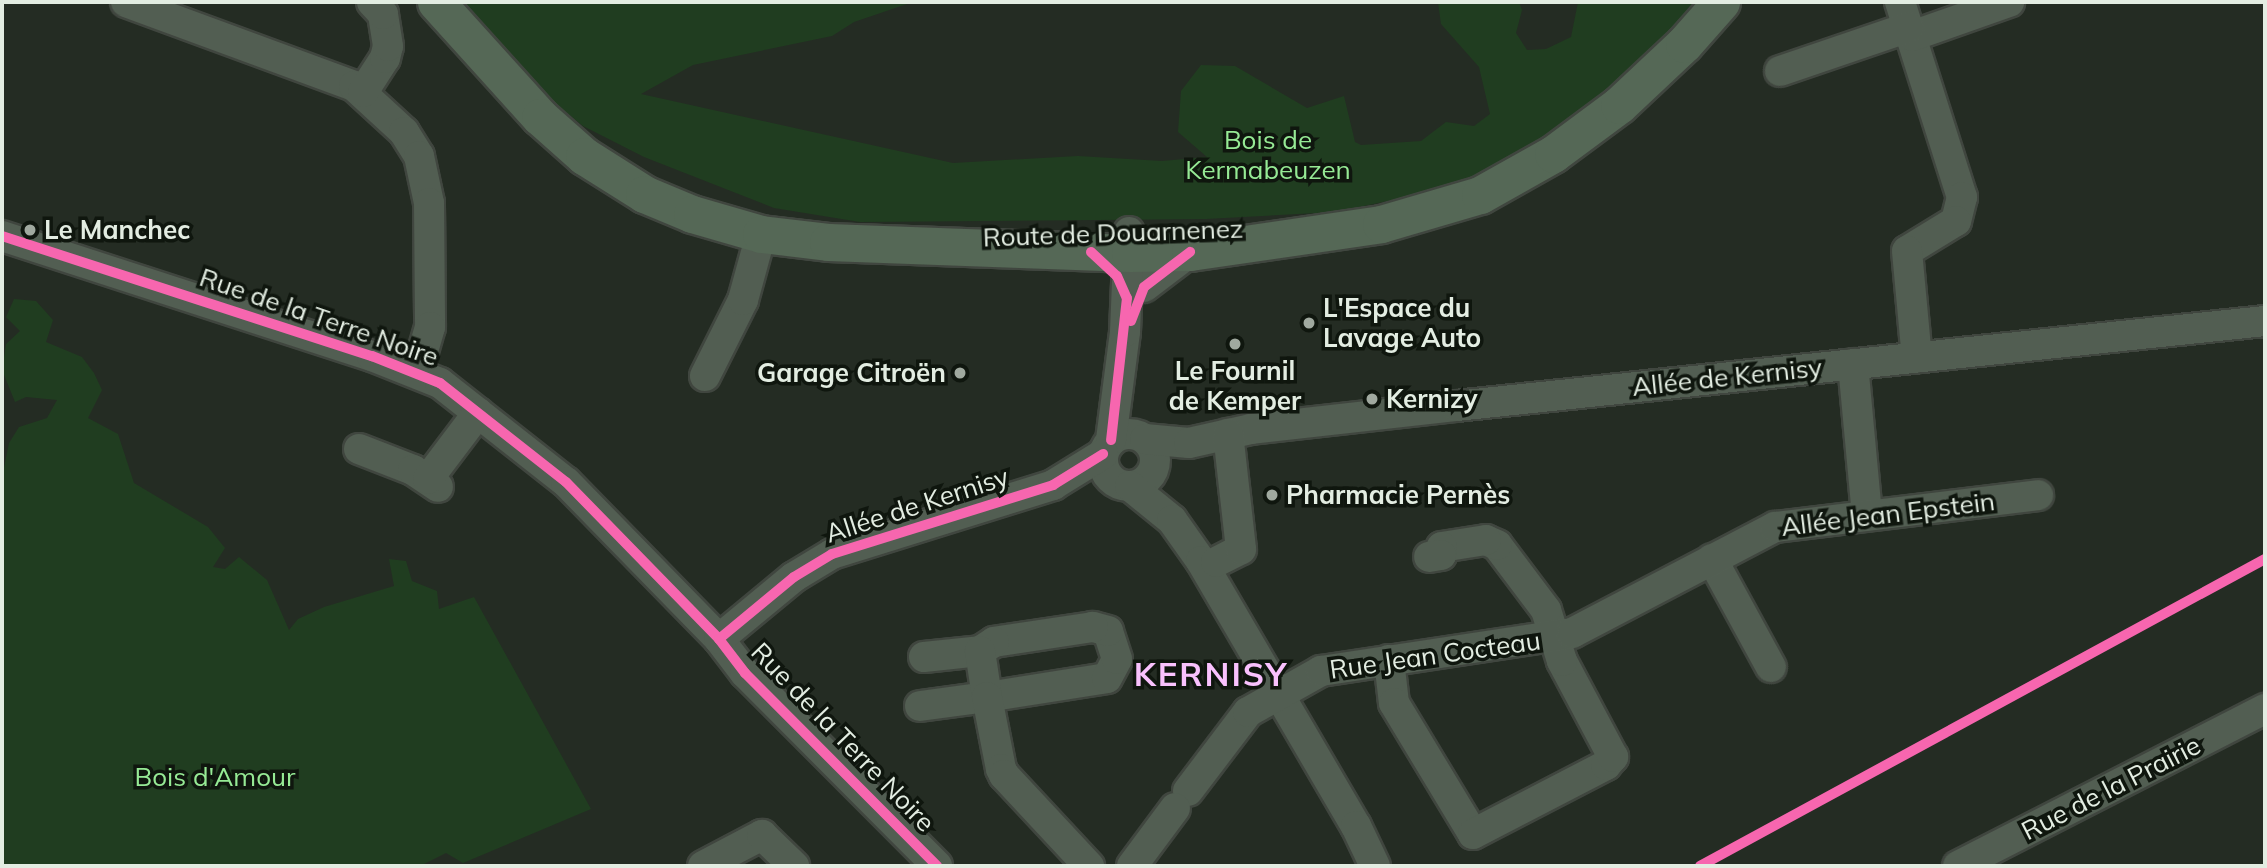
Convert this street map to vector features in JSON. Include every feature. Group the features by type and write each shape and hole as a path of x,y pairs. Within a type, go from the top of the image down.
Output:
{"main road":[{"name":"Route de Douarnenez","path":"436,2 540,117 584,156 644,194 761,234 866,244 1091,252 1360,226 1452,206 1530,168 1640,86 1721,2"},
{"name":"Route de Douarnenez","path":"866,244 1152,244"}],"street":[{"path":"126,2 336,77 363,92 404,132 419,156 428,186 430,327 417,372"},
{"path":"363,92 385,58 388,46 383,14 372,2"},
{"path":"1780,71 1907,22 2009,2"},
{"path":"1907,22 1962,206 1956,221 1907,251 1917,358"},
{"path":"705,376 743,300 761,234"},
{"name":"Rue de la Terre Noire","path":"2,236 417,372 440,383 566,482 719,639 745,673 925,862"},
{"path":"1152,244 1125,332 1117,398 1130,459 1172,520 1278,692 1366,844 1375,866"},
{"path":"1136,292 1152,244"},
{"path":"1091,252 1136,292"},
{"name":"Allée de Kernisy","path":"719,639 794,577 832,554 1130,459 1228,434 2265,321"},
{"path":"1853,364 1867,515"},
{"path":"359,449 433,483 478,413"},
{"path":"1216,562 1241,549 1228,434"},
{"name":"Allée Jean Epstein","path":"1554,638 1588,626 1775,527 2038,495"},
{"path":"1389,660 1399,712 1465,827 1478,834 1606,765 1613,757 1554,638 1536,594 1492,541 1441,547 1441,555 1429,557"},
{"path":"1712,559 1771,667"},
{"path":"920,706 1107,678 1116,659 1116,646 1108,631 1093,626 994,642 980,651 924,657"},
{"name":"Rue Jean Cocteau","path":"1132,866 1240,721 1278,692 1329,668 1554,638"},
{"path":"980,651 1004,775 1089,866"},
{"name":"Rue de la Prairie","path":"1958,866 2265,709"},
{"path":"704,866 762,835 794,866"}],"green space":[{"name":"Bois de Kermabeuzen","path":"431,2 913,2 854,22 832,36 693,65 641,94 953,163 1078,156 1162,161 1207,157 1178,132 1181,91 1201,65 1235,66 1307,108 1344,96 1355,142 1361,145 1421,141 1446,122 1474,126 1490,114 1479,67 1441,24 1438,2 1519,2 1522,10 1516,33 1527,50 1546,49 1571,37 1578,2 1698,2 1629,77 1569,123 1483,176 1426,193 1335,212 1206,219 860,222 774,208 644,157 583,126"},
{"name":"Bois d'Amour","path":"14,299 36,301 53,320 46,342 82,357 94,373 102,390 88,418 118,434 134,483 208,527 225,548 213,567 225,569 239,557 267,580 289,630 298,619 324,607 394,586 389,559 406,561 412,581 437,591 439,609 474,597 591,809 463,863 446,853 420,866 2,866 2,477 9,443 19,427 47,418 57,400 26,397 15,402 2,370 6,344 20,331 6,317"}],"cycle path":[{"path":"2,236 372,356 440,383 566,482 719,639 745,673 937,866"},
{"path":"1091,252 1117,276 1127,298 1111,440"},
{"path":"1131,321 1144,287 1190,252"},
{"path":"719,639 794,577 832,554 1053,485 1103,454"},
{"path":"1700,866 2265,559"}],"place":[{"name":"Le Manchec","path":"30,230"},
{"name":"L'Espace du Lavage Auto","path":"1309,323"},
{"name":"Le Fournil de Kemper","path":"1235,344"},
{"name":"Garage Citroën","path":"960,373"},
{"name":"Kernizy","path":"1372,399"},
{"name":"Pharmacie Pernès","path":"1272,495"}],"district":[{"name":"KERNISY","path":"1211,674"}]}
